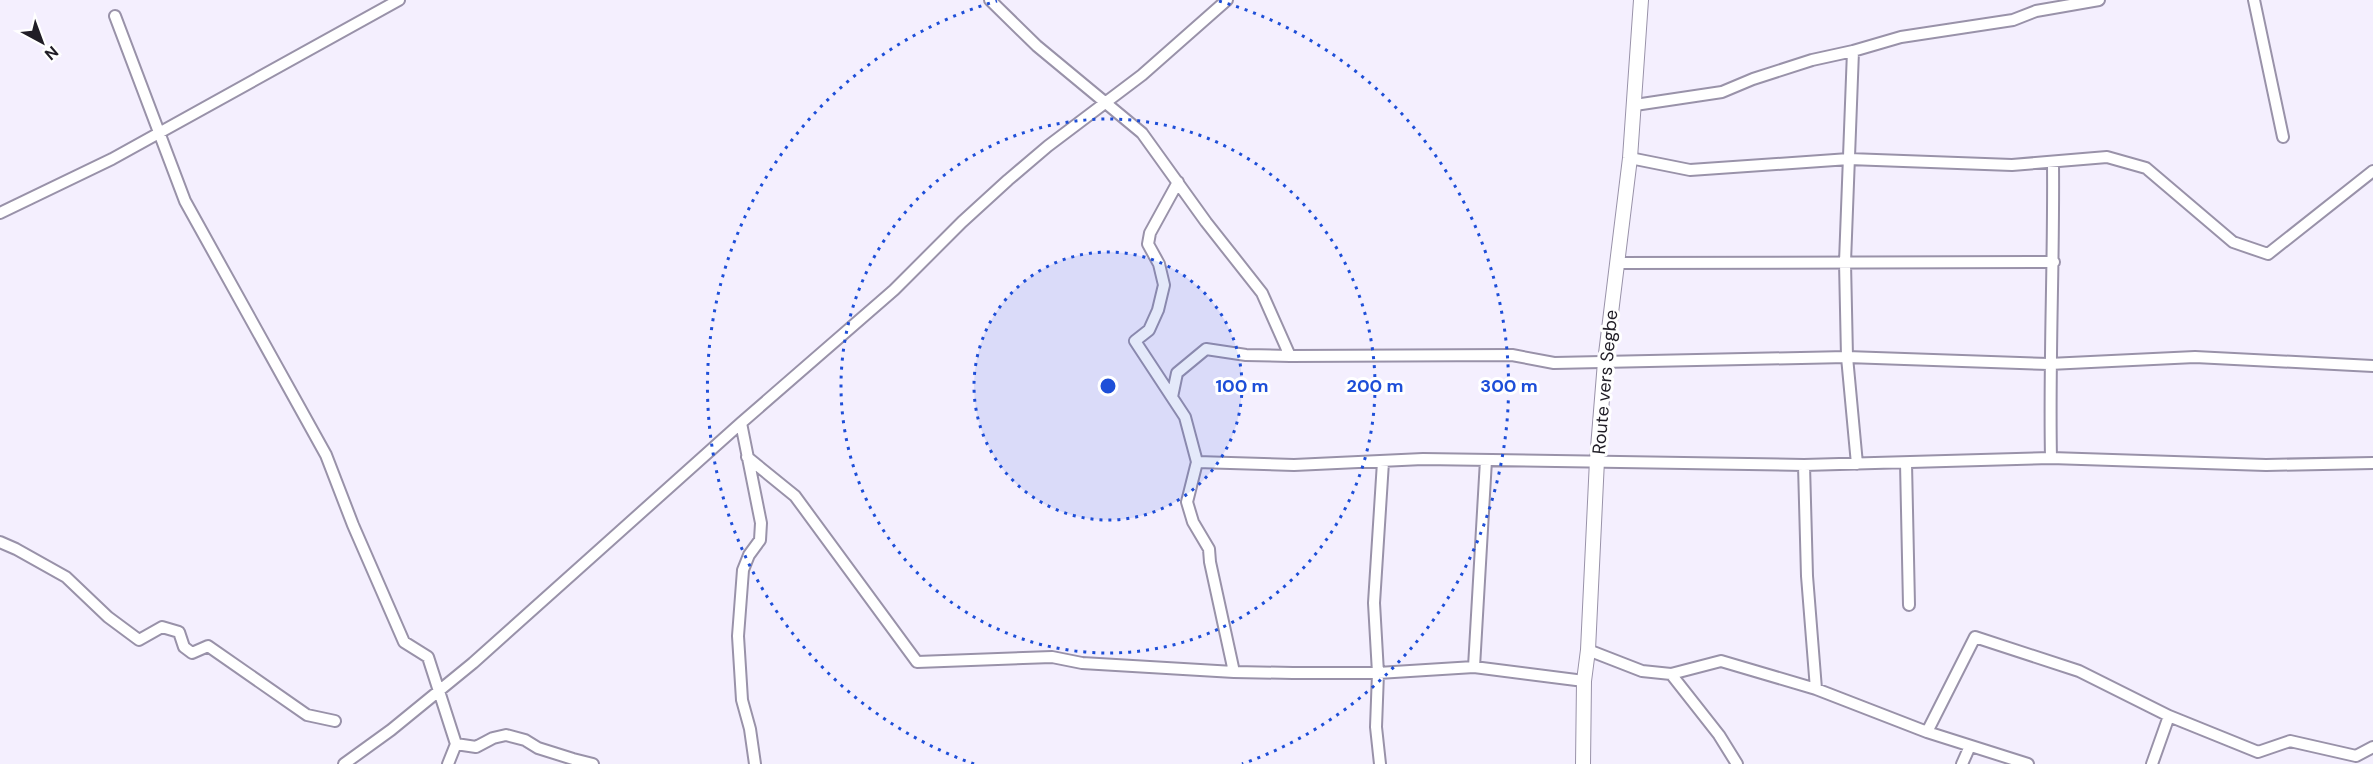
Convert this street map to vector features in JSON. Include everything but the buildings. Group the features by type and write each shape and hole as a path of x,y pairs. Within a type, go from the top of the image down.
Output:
{"main road":[{"name":"Route vers Segbe","path":"1583,764 1584,681 1588,650 1597,460 1605,362 1630,158 1641,0"}],"street":[{"path":"0,213 103,164 399,0"},
{"path":"990,0 1037,46 1142,133 1212,231 1262,293 1290,356"},
{"path":"344,764 391,730 473,663 741,423 894,290 1008,180 1048,146 1142,75 1227,0"},
{"path":"1635,105 1722,92 1753,79 1812,60 1901,37 2013,20 2036,11 2099,0"},
{"path":"2254,0 2283,137"},
{"path":"115,16 185,201 326,456 404,642 428,657 456,744 448,764"},
{"path":"1853,51 1845,262 1847,357 1857,464"},
{"path":"1630,158 1690,170 1849,159 2012,165 2107,158 2146,168 2233,242 2268,254 2373,171"},
{"path":"2051,458 2049,364 2054,262 2053,163"},
{"path":"1178,182 1150,233 1148,244 1159,264 1164,285 1158,310 1149,330 1135,341 1185,417 1197,462 1187,502 1192,522 1209,549 1234,672"},
{"path":"1617,263 2054,262"},
{"path":"1172,397 1177,374 1206,349 1246,355 1290,356 1512,355 1554,363 1847,357 2049,364 2195,357 2373,366"},
{"path":"741,423 761,523 760,540 749,555 743,570 738,636 742,700 750,729 755,764"},
{"path":"747,457 795,496 917,662 1052,657 1082,663 1234,672 1378,673 1474,667 1584,681"},
{"path":"1197,462 1294,465 1423,459 1804,465 2051,458 2266,465 2373,463"},
{"path":"1474,667 1486,460"},
{"path":"1380,764 1376,727 1378,673 1374,603 1383,462"},
{"path":"1906,463 1909,605"},
{"path":"1804,465 1807,576 1816,689"},
{"path":"0,542 66,577 108,617 139,640 162,627 179,632 184,647 192,653 208,646 307,715 335,721"},
{"path":"1927,732 1975,638 2079,671 2169,716 2258,752 2290,741 2354,761 2373,747"},
{"path":"1588,650 1642,671 1671,674 1721,661 1816,689 1927,732 2028,764"},
{"path":"1671,674 1719,735 1737,764"},
{"path":"2152,764 2169,716"},
{"path":"456,744 476,747 493,738 506,735 525,740 538,748 593,764"},
{"path":"1962,764 1970,746"}]}
